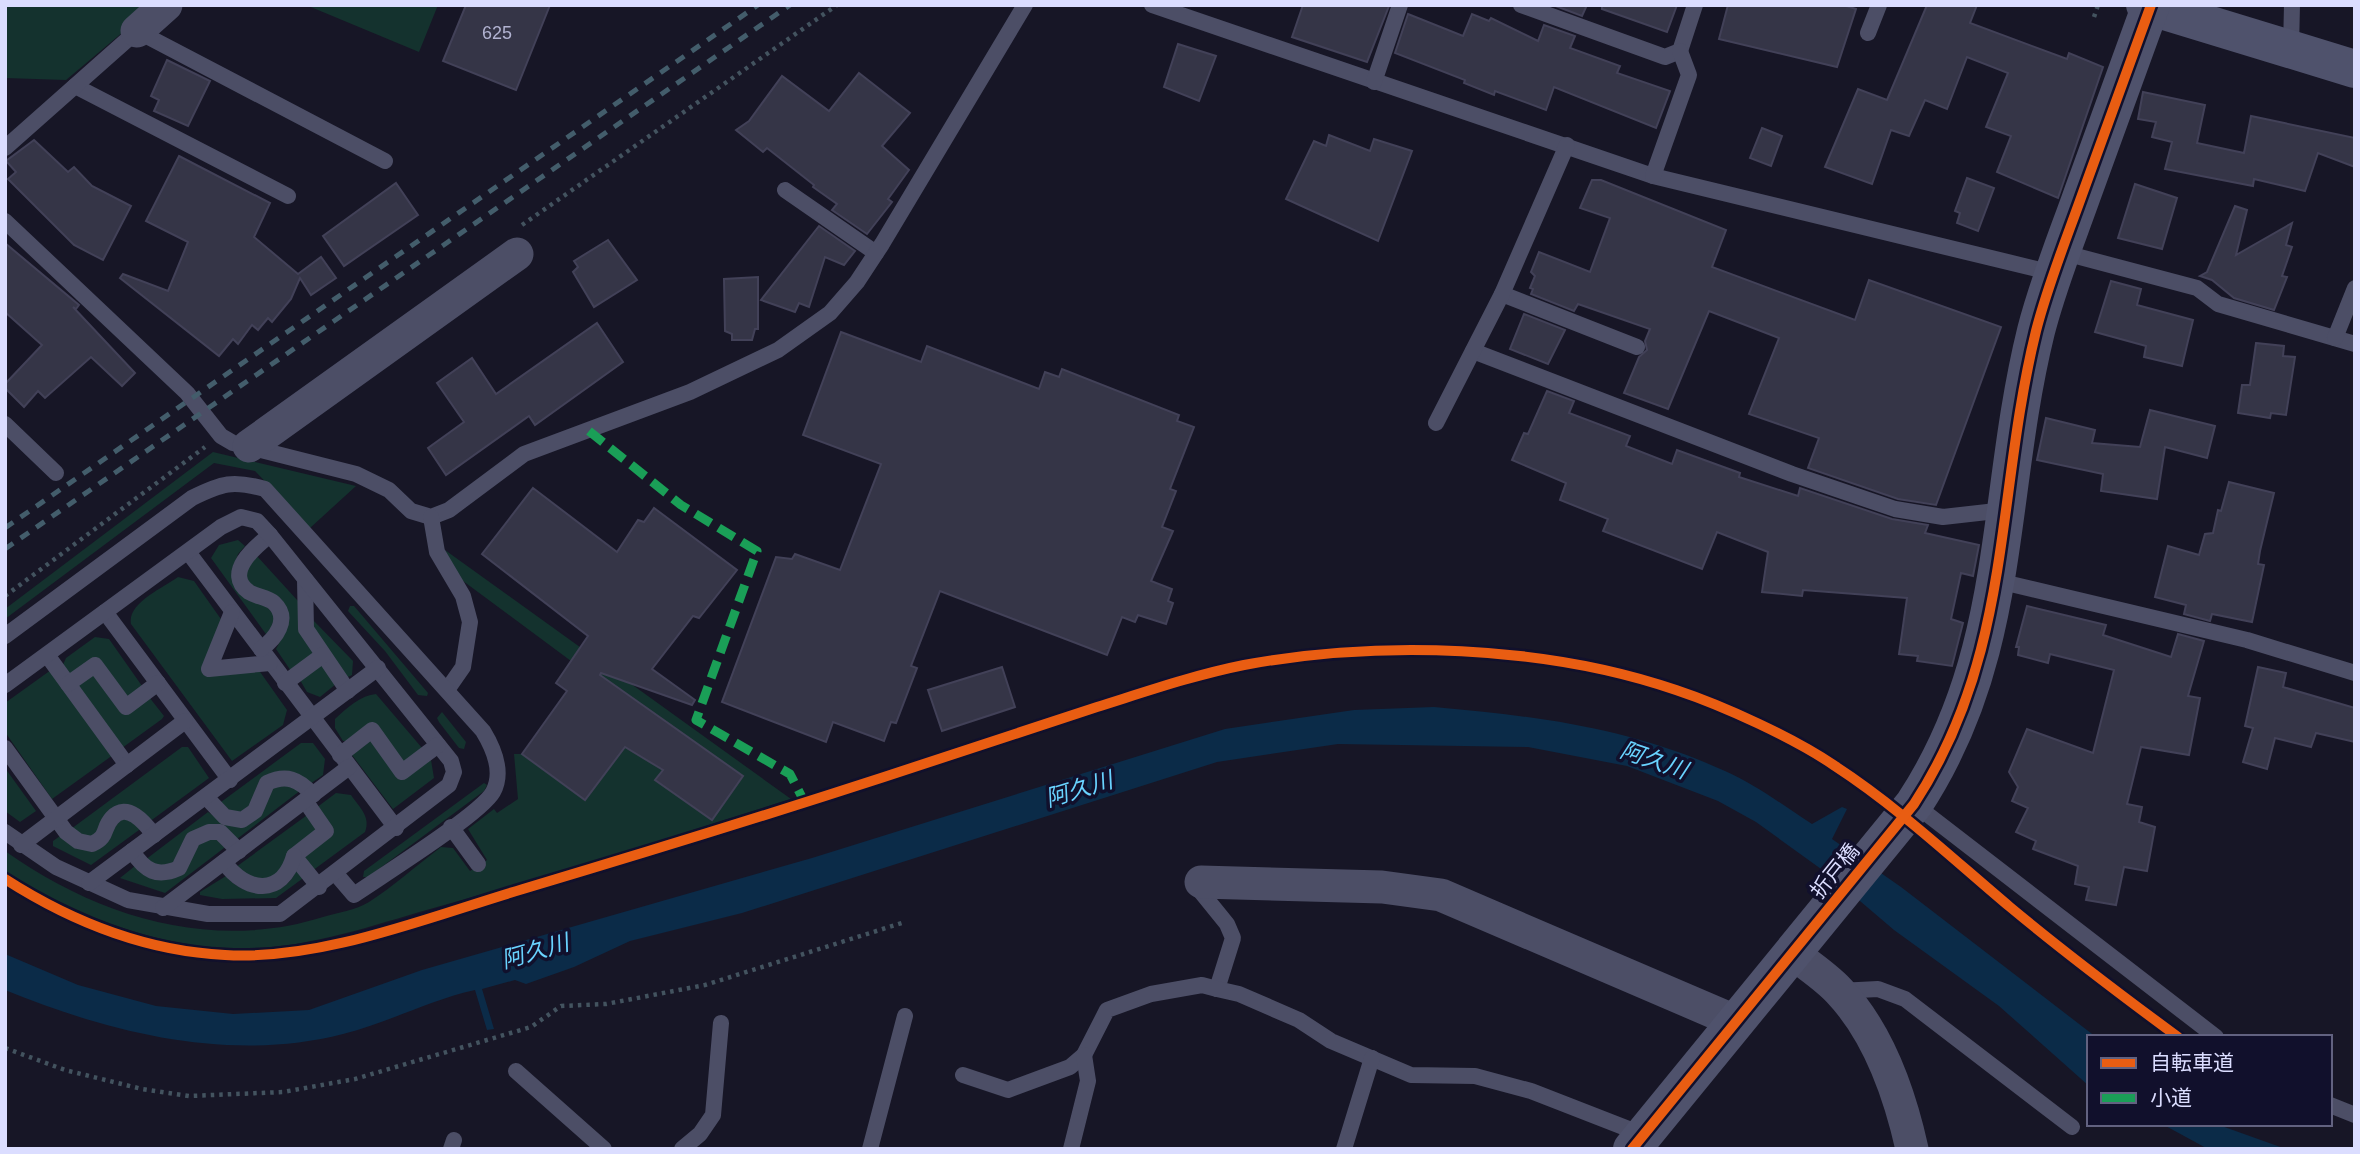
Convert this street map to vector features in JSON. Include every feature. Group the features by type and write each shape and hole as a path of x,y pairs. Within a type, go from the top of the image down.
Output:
{"street":[{"path":"137,32 166,5"},
{"path":"2148,6 2355,69"},
{"name":"折戸橋","path":"1638,1142 1906,815 1947,751 1979,666 1998,581 2025,382 2057,263 2148,6"},
{"path":"235,441 517,241"},
{"path":"1201,882 1382,887 1441,895 1737,1022"},
{"path":"1797,948 1839,991 1868,1030 1903,1110 1912,1149"}],"lane":[{"path":"5,221 235,441 356,474 389,490 411,511 431,517 449,510 524,454 690,392 778,350 830,313 857,282 876,253 1025,5"},
{"path":"1152,5 1653,176 2057,263 2197,288 2218,304 2355,344"},
{"path":"1374,82 1400,5"},
{"path":"1521,5 1665,57 1680,51"},
{"path":"1653,176 1689,75 1680,51 1695,5"},
{"path":"1868,33 1879,5"},
{"path":"2291,50 2292,5"},
{"path":"5,148 137,32 385,161"},
{"path":"75,86 288,196"},
{"path":"1436,423 1502,294 1567,145"},
{"path":"785,190 876,253"},
{"path":"2335,338 2355,288"},
{"path":"1502,294 1637,347"},
{"path":"1473,351 1792,474 1895,509 1943,517 2008,509"},
{"path":"5,424 56,473"},
{"path":"5,636 192,498 219,485 241,482 265,489 483,731 495,754 497,773 492,793 451,828 354,895 336,874"},
{"path":"5,685 221,527 241,517 257,521 270,535 451,761 454,772 449,785 281,914 208,914 128,900 89,883 21,845 5,832"},
{"path":"431,517 437,552 463,596 471,622 463,667 447,690"},
{"path":"266,656 280,629 281,615 275,604 248,591 240,578 240,566 250,551 270,535"},
{"path":"188,552 396,828"},
{"path":"305,579 306,629 348,691"},
{"path":"1998,581 2247,639 2355,673"},
{"path":"105,612 230,780"},
{"path":"232,612 209,669 266,656"},
{"path":"47,655 127,765"},
{"path":"285,683 323,655"},
{"path":"68,684 95,665 126,707 158,683"},
{"path":"89,883 378,668"},
{"path":"21,845 185,721"},
{"path":"163,908 309,799 372,730 402,772 438,745"},
{"path":"5,748 57,818 78,841 92,844 103,839 113,817 123,812 136,815 154,835"},
{"path":"206,797 225,817 242,820 255,811 267,783 280,776 294,779 309,799 326,831 294,856 282,880 265,887 246,883 232,873 224,862"},
{"path":"1906,815 2213,1035"},
{"path":"451,828 478,864"},
{"path":"132,851 151,872 164,874 179,868 193,839 209,832 220,832 239,851"},
{"path":"294,856 319,887"},
{"path":"1201,882 1197,887 1227,924 1233,938 1217,989"},
{"path":"963,1075 1008,1090 1070,1067 1084,1055 1107,1010 1151,994 1202,985 1239,994 1287,1015 1331,1041 1412,1075 1475,1076 1531,1091 1638,1142"},
{"path":"1839,991 1878,989 1905,999 1926,1012 2072,1127"},
{"path":"870,1149 905,1016"},
{"path":"682,1149 700,1134 713,1115 721,1023"},
{"path":"1071,1149 1088,1081 1084,1055"},
{"path":"1344,1149 1372,1058"},
{"path":"516,1071 604,1149"},
{"path":"2332,1106 2355,1115"}],"path":[{"path":"517,241 837,5"},
{"path":"2094,18 2098,5"},
{"path":"5,596 235,441"},
{"path":"5,1048 65,1070 142,1089 189,1096 283,1092 355,1079 531,1027 561,1006 606,1004 705,985 905,922"}],"green space":[{"path":"5,5 155,5 66,80 5,78"},
{"path":"306,5 438,5 419,52"},
{"path":"213,452 356,486 310,528 255,471 214,463 5,619 5,609"},
{"path":"238,540 245,546 238,554 233,569 275,616 268,637 211,558 219,545"},
{"path":"445,550 791,799 566,870 380,924 328,938 276,947 223,948 165,940 82,912 5,871 5,851 78,894 117,910 157,922 198,929 240,931 281,927 358,907 387,889 441,847 453,848 470,871 487,860 468,829 494,809 497,813 518,799 514,754 522,754 569,788 571,661 459,578"},
{"path":"256,555 298,601 315,653 291,671 276,649 287,629 247,581 247,561"},
{"path":"178,577 194,581 223,622 203,675 258,669 287,710 283,725 232,761 131,624 131,616 140,603"},
{"path":"350,606 354,606 428,693 427,696 418,695 385,651 348,611"},
{"path":"310,617 353,661 352,675 346,678 310,627"},
{"path":"95,637 109,639 142,686 127,698 97,658 70,675 62,667 66,658"},
{"path":"320,664 324,665 336,684 320,697 307,692 300,680"},
{"path":"51,670 113,755 52,799 5,732 5,703"},
{"path":"93,674 125,714 149,697 164,716 122,748 77,686"},
{"path":"376,694 422,748 405,762 399,759 373,722 346,741 343,741 335,728 335,719 344,711 360,699"},
{"path":"442,712 466,742 464,749 459,748 439,722 437,718"},
{"path":"370,740 402,779 431,760 434,778 393,809 352,755"},
{"path":"301,743 313,743 325,759 323,775 310,784 287,772 247,811 233,814 221,802"},
{"path":"182,747 188,747 209,778 149,822 130,810 92,841 71,829"},
{"path":"5,768 36,811 20,822 5,811"},
{"path":"278,783 301,790 237,839 204,826 188,834 177,860 164,868 145,860 208,812 227,825"},
{"path":"484,783 487,785 484,791 368,877 363,877 364,871"},
{"path":"336,793 351,795 358,804 366,817 365,832 312,871 300,854 331,831 316,808"},
{"path":"310,813 321,827 271,878 256,880 236,867"},
{"path":"119,816 141,824 139,830 91,865 53,846 53,841 63,834 82,846"},
{"path":"211,837 228,845 165,893 120,878 135,866 152,878 167,880 197,842"},
{"path":"296,871 304,875 302,879 276,898 222,899 200,895 200,892 226,876 242,889 263,893 273,891 282,887"}],"water":[{"name":"阿久川","path":"1434,707 1582,726 1654,744 1736,776 1812,824 1842,807 1847,809 1832,839 1901,887 2093,1035 2087,1035 2087,1084 1999,1006 1894,930 1833,878 1819,897 1814,894 1828,874 1756,822 1718,801 1627,766 1528,747 1338,744 1217,762 742,913 630,941 574,967 526,984 515,980 482,989 494,1029 487,1030 475,990 343,1034 300,1042 257,1045 171,1039 128,1030 86,1019 5,990 5,954 78,985 156,1006 233,1014 309,1010 422,970 812,858 1225,729 1354,710"},
{"path":"2166,1126 2222,1126 2286,1149 2208,1149"}],"building":[{"path":"466,5 550,5 516,90 443,61"},
{"path":"1303,5 1389,6 1367,62 1292,37"},
{"path":"1553,5 1587,5 1582,16"},
{"path":"1602,5 1677,5 1667,32 1602,9"},
{"path":"1728,5 1843,5 1856,9 1837,67 1719,39"},
{"path":"1927,5 1977,5 1970,23 2067,59 2069,53 2103,67 2058,198 1997,172 2011,136 1986,127 2008,73 1967,57 1947,109 1925,100 1909,136 1891,130 1872,184 1825,167 1858,89 1887,100"},
{"path":"1408,14 1463,36 1472,14 1489,21 1491,18 1538,41 1544,25 1575,36 1570,48 1620,66 1617,73 1670,91 1656,128 1554,87 1546,110 1495,91 1494,95 1464,83 1465,80 1395,53"},
{"path":"1178,44 1216,56 1199,101 1164,87"},
{"path":"167,60 210,81 188,126 154,111 159,100 151,96"},
{"path":"859,73 910,113 882,146 909,170 888,199 892,202 867,234 832,210 837,204 813,187 814,185 767,148 763,152 736,130 749,121 782,76 829,111"},
{"path":"2143,92 2205,105 2197,143 2244,153 2251,116 2355,138 2355,167 2318,153 2305,191 2254,179 2253,186 2165,169 2172,142 2152,137 2156,122 2138,119"},
{"path":"1762,128 1782,136 1771,166 1750,158"},
{"path":"1329,135 1370,151 1374,139 1412,151 1378,241 1286,199 1314,141 1326,146"},
{"path":"34,140 68,172 74,167 92,186 131,206 103,260 74,245 8,179 16,172 6,161"},
{"path":"179,156 270,203 254,237 298,274 321,257 336,278 311,295 300,278 291,299 272,322 268,318 258,330 252,325 238,344 233,339 219,356 120,278 123,274 168,291 188,242 146,221"},
{"path":"1967,178 1994,188 1978,231 1957,223 1960,213 1955,211"},
{"path":"1592,180 1601,180 1726,230 1712,267 1855,320 1869,280 2001,327 1936,505 1898,499 1808,468 1819,438 1749,414 1779,338 1709,311 1668,409 1624,393 1639,357 1647,350 1645,341 1650,329 1578,304 1574,311 1531,294 1533,289 1530,288 1535,276 1531,272 1539,252 1590,272 1610,218 1580,208"},
{"path":"396,183 418,215 344,266 323,236"},
{"path":"2135,184 2177,198 2162,249 2118,238"},
{"path":"2235,206 2247,210 2236,255 2292,223 2286,245 2292,247 2282,276 2287,277 2274,310 2234,298 2212,280 2200,276 2207,272"},
{"path":"819,226 855,251 844,265 825,257 809,307 799,303 795,312 761,300"},
{"path":"608,240 637,280 594,307 573,272 578,267 574,261"},
{"path":"5,243 79,305 76,309 73,307 135,373 122,386 91,357 45,398 38,391 24,407 5,388 5,384 42,345 5,312"},
{"path":"758,277 758,329 755,329 752,340 732,340 732,334 725,331 724,279"},
{"path":"2111,281 2141,289 2137,305 2193,320 2182,366 2144,357 2146,346 2095,332"},
{"path":"1524,314 1565,330 1548,364 1510,349"},
{"path":"597,323 623,362 535,425 529,416 446,475 428,448 464,422 437,383 472,358 496,394"},
{"path":"841,332 921,362 927,346 1039,389 1045,372 1059,377 1062,369 1179,415 1177,421 1194,427 1170,489 1176,491 1162,527 1173,531 1151,581 1172,589 1168,601 1173,603 1166,624 1138,615 1135,622 1122,617 1107,655 940,591 911,666 917,668 896,723 891,722 884,741 833,722 826,742 722,702 776,557 792,559 795,554 840,570 881,464 803,435"},
{"path":"2256,343 2284,346 2283,356 2295,357 2286,415 2271,413 2270,418 2238,413 2242,385 2250,385"},
{"path":"1547,391 1574,401 1569,413 1630,436 1626,446 1672,464 1677,450 1740,473 1739,477 1798,496 1800,488 1892,519 1928,525 1925,533 1979,545 1973,576 1961,573 1951,619 1963,623 1952,666 1917,661 1918,656 1899,654 1907,598 1803,590 1802,596 1762,592 1768,552 1717,532 1702,569 1603,531 1608,519 1560,500 1566,483 1512,460 1524,433 1528,434"},
{"path":"2150,410 2215,426 2207,458 2165,447 2157,499 2101,491 2103,474 2037,460 2046,418 2095,430 2092,443 2140,447"},
{"path":"2229,482 2274,493 2260,551 2258,564 2264,565 2252,622 2212,614 2210,621 2184,614 2186,605 2155,597 2168,546 2199,555 2205,534 2213,533 2218,510 2221,511"},
{"path":"533,488 617,552 638,520 644,522 654,508 737,570 699,618 693,616 652,669 695,700 692,705 601,673 600,675 743,776 712,820 655,780 663,770 625,747 585,800 522,754 567,691 556,683 588,636 482,554"},
{"path":"2027,606 2106,625 2103,635 2171,657 2178,634 2204,641 2188,696 2200,698 2189,755 2141,747 2127,804 2142,807 2139,822 2155,827 2147,871 2124,867 2116,905 2086,900 2089,887 2075,884 2078,866 2033,849 2036,841 2016,832 2028,808 2012,801 2018,787 2009,772 2027,729 2093,753 2114,670 2050,654 2048,663 2018,655 2019,647 2016,647"},
{"path":"1002,667 1015,707 942,731 928,690"},
{"path":"2258,667 2286,673 2283,687 2355,708 2355,742 2316,733 2311,747 2275,738 2267,769 2243,762 2253,728 2245,726"}],"railway":[{"path":"5,528 758,5"},
{"path":"5,549 790,5"}],"marked path":[{"path":"589,431 681,505 757,551 696,720 790,774 805,803"}],"cycle path":[{"path":"1632,1149 1914,804 1946,747 1969,690 1985,632 1997,573 2023,393 2036,331 2058,262 2151,5"},
{"path":"5,879 83,921 138,941 225,955 300,951 338,944 414,923 1207,674 1244,665 1350,652 1462,651 1572,664 1625,675 1715,705 1800,745 1881,799 2051,940 2175,1035"}]}
